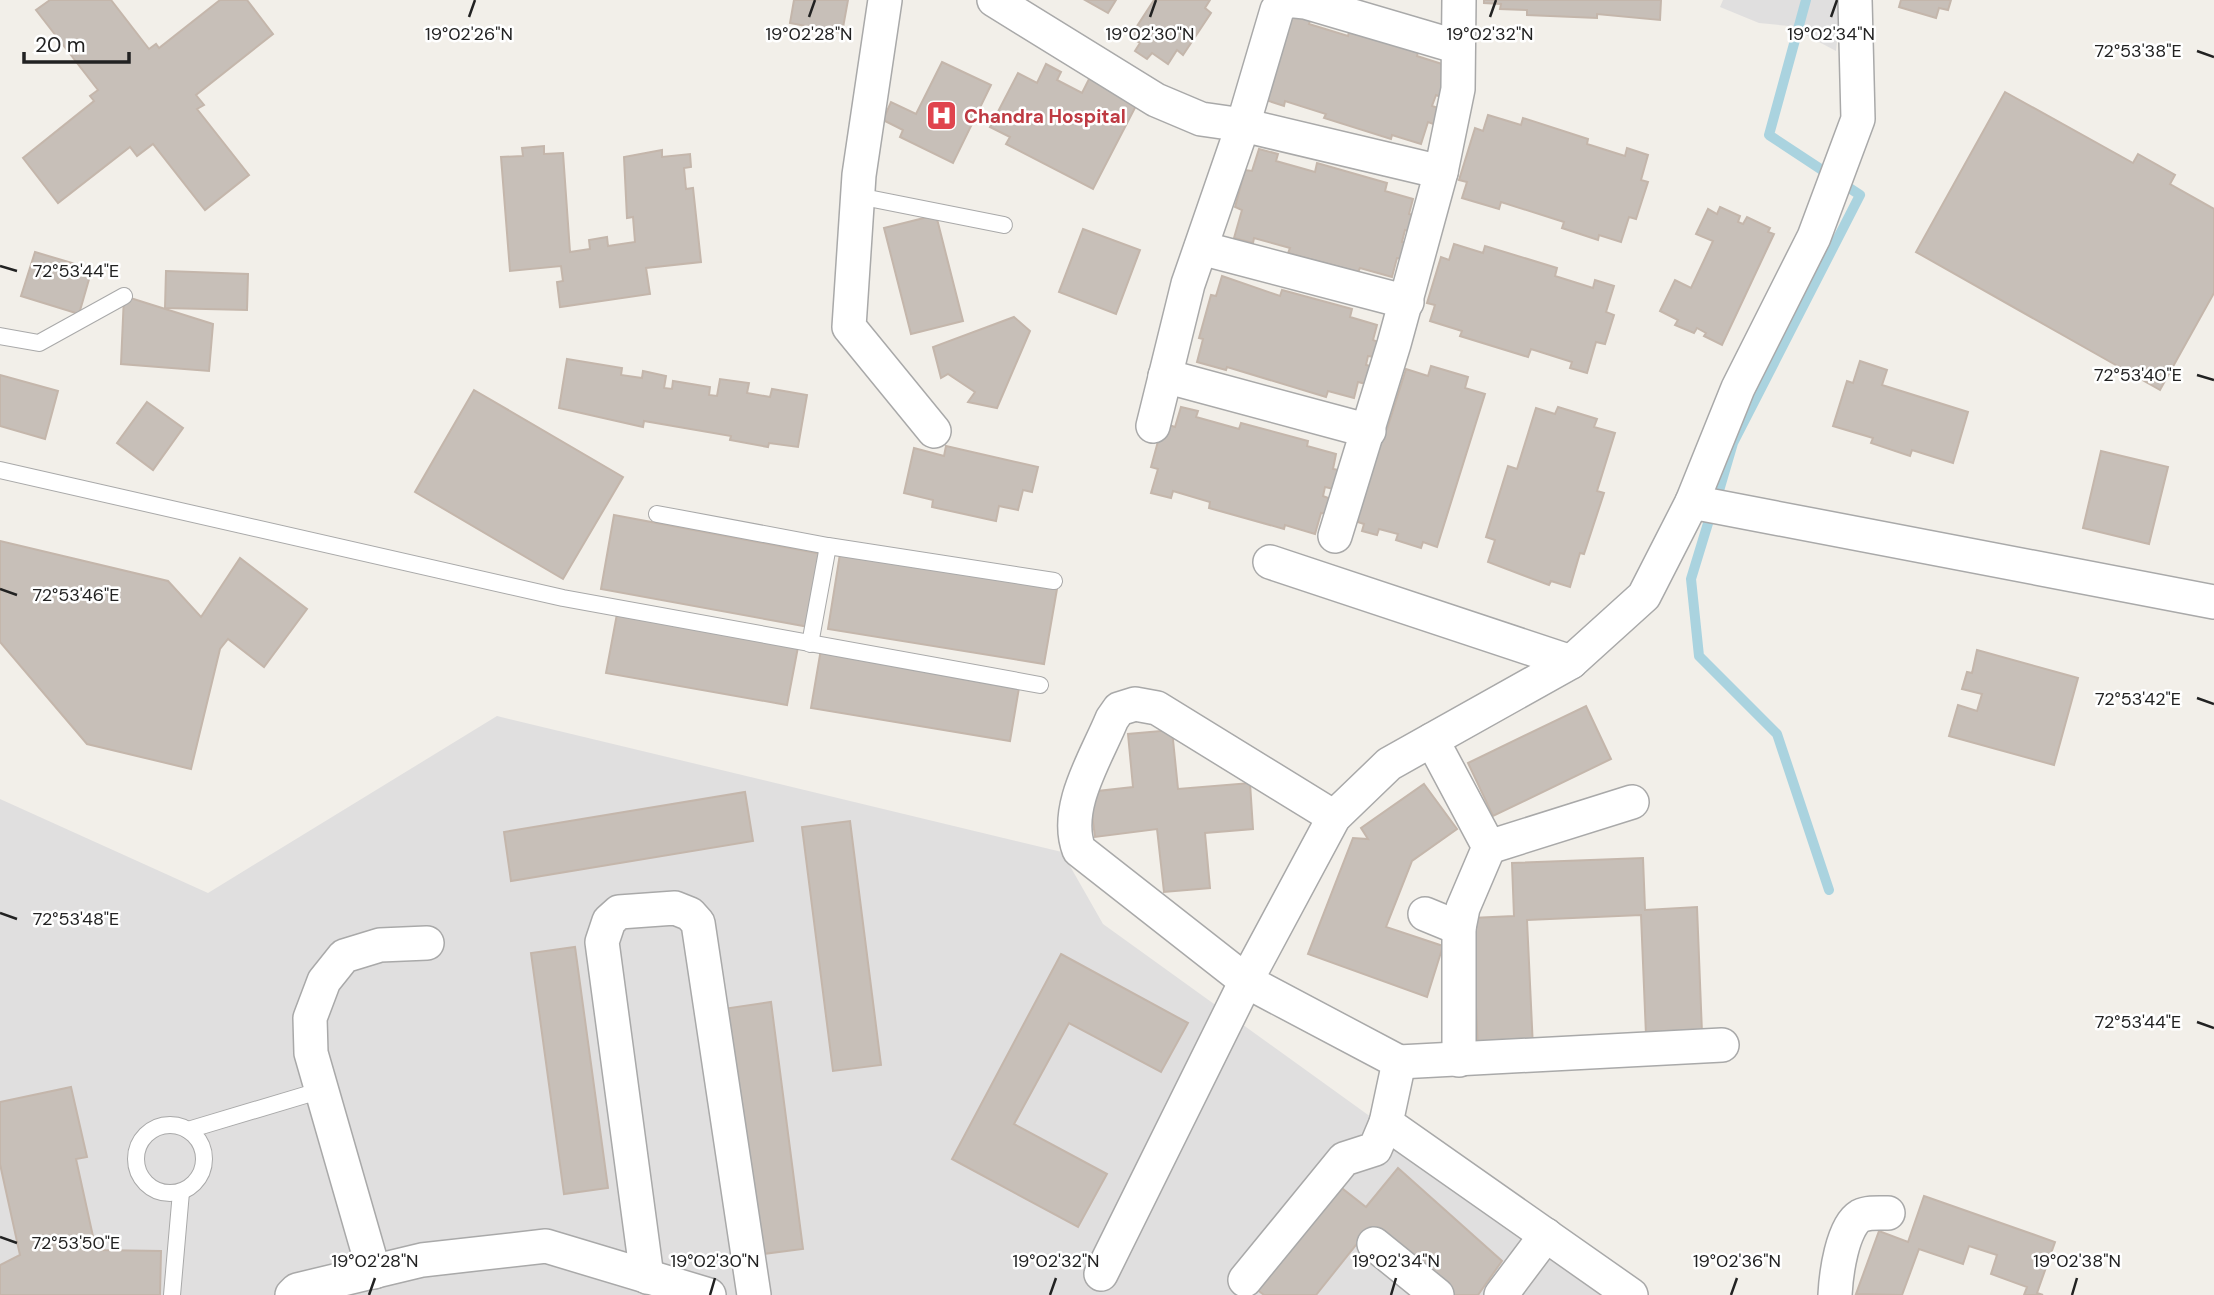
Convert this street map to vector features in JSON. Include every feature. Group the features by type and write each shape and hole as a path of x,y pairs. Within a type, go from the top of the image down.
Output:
{"street":[{"path":"885,0 858,196 849,327 934,431"},
{"path":"993,0 1156,100 1201,119 1243,125 1441,172"},
{"path":"1153,426 1188,284 1243,125 1277,10 1286,0 1305,2 1458,47"},
{"path":"1335,536 1407,302 1441,172 1458,89 1459,0"},
{"path":"1101,1274 1246,981 1334,817 1389,764 1571,662 1644,596 1692,502 1738,388 1814,237 1858,119 1855,0"},
{"path":"1201,248 1407,302"},
{"path":"1165,376 1368,430"},
{"path":"1692,502 2214,602"},
{"path":"1270,562 1571,662"},
{"path":"1334,817 1157,708 1135,704 1119,709 1112,719 1073,815 1072,833 1079,850 1246,981 1399,1062 1721,1045"},
{"path":"1432,740 1489,847"},
{"path":"1459,1060 1459,928 1463,908 1489,847 1632,802"},
{"path":"647,1277 602,942 609,921 619,912 675,908 690,914 698,923 754,1295"},
{"path":"1425,914 1459,928"},
{"path":"374,1272 311,1053 310,1018 324,981 344,956 380,945 427,943"},
{"path":"1245,1280 1345,1159 1375,1149 1386,1123 1399,1062"},
{"path":"1386,1123 1626,1293"},
{"path":"1835,1295 1839,1260 1852,1222 1864,1214 1888,1213"},
{"path":"1501,1295 1546,1235"},
{"path":"1374,1244 1437,1295"},
{"path":"292,1295 297,1290 422,1260 545,1246 709,1295"}],"lane":[{"path":"858,196 1004,225"},
{"path":"0,336 39,343 124,296"},
{"path":"0,470 563,598 1040,685"},
{"path":"657,514 828,546 1054,581"},
{"path":"810,644 828,546"},
{"path":"188,1130 322,1090"},
{"path":"166,1125 188,1130 197,1138 204,1158 198,1178 180,1192 170,1193 149,1186 137,1168 136,1157 145,1136 166,1125"},
{"path":"172,1295 180,1192"}],"shaded area":[{"path":"1723,0 1841,0 1836,51 1789,26 1759,23 1720,7"},
{"path":"497,716 1062,852 1103,924 1618,1295 0,1295 0,799 208,893"}],"building":[{"path":"50,0 111,0 149,49 156,44 159,48 220,0 247,0 273,34 196,95 204,105 197,109 249,175 205,210 153,144 137,156 130,147 58,203 23,158 94,101 90,96 98,90 36,10"},
{"path":"794,0 848,0 842,33 790,23"},
{"path":"1085,0 1116,0 1108,13"},
{"path":"1154,0 1210,0 1205,8 1211,13 1183,55 1177,50 1168,64 1152,53 1147,59 1135,51 1140,43 1130,37"},
{"path":"1484,0 1661,0 1660,20 1597,14 1597,18 1527,15 1527,10 1500,9 1501,4 1484,3"},
{"path":"1901,0 1951,0 1948,10 1939,8 1936,18 1899,7"},
{"path":"1291,10 1311,17 1309,24 1348,36 1350,28 1419,49 1417,56 1445,65 1441,79 1448,81 1443,98 1436,95 1432,106 1441,109 1436,125 1428,122 1421,144 1392,135 1391,139 1324,118 1326,114 1285,101 1284,106 1263,99"},
{"path":"942,62 991,85 953,163 900,137 903,130 883,120 891,102 916,114"},
{"path":"1046,64 1061,72 1057,80 1082,93 1090,77 1138,102 1093,189 1006,144 1010,137 990,127 1018,73 1037,83"},
{"path":"2005,92 2133,163 2138,154 2175,175 2170,184 2214,209 2214,293 2160,390 1916,252"},
{"path":"1488,115 1521,125 1523,118 1588,139 1587,144 1625,156 1627,148 1648,155 1641,180 1648,182 1636,219 1629,217 1621,242 1599,235 1598,240 1562,228 1564,222 1501,202 1499,209 1462,198 1467,182 1459,180 1475,128 1483,131"},
{"path":"544,146 544,154 563,153 570,252 590,249 589,240 607,237 608,246 635,242 633,217 627,218 624,157 662,150 662,157 690,154 691,167 684,168 686,189 693,188 701,262 646,268 650,294 560,307 557,282 563,281 561,266 510,271 501,157 523,156 522,148"},
{"path":"1259,149 1278,154 1276,161 1315,172 1317,163 1387,183 1385,191 1413,199 1409,214 1415,215 1410,231 1405,230 1402,242 1409,243 1404,259 1397,258 1392,277 1360,268 1358,272 1288,253 1290,248 1254,238 1253,243 1234,238 1242,210 1235,207 1245,170 1252,171"},
{"path":"1720,207 1740,216 1738,222 1743,224 1747,217 1770,228 1768,232 1774,234 1722,345 1704,336 1706,333 1697,328 1694,333 1675,325 1678,320 1660,311 1675,280 1691,288 1713,241 1696,234 1708,209 1717,214"},
{"path":"936,215 963,321 911,334 884,228"},
{"path":"1083,229 1140,250 1116,314 1059,292"},
{"path":"1454,244 1483,253 1485,246 1557,268 1555,276 1593,288 1595,280 1614,286 1606,312 1614,315 1605,344 1596,342 1587,373 1570,368 1572,362 1531,349 1528,357 1460,336 1462,331 1430,321 1435,305 1427,303 1441,257 1449,260"},
{"path":"35,252 92,269 79,314 21,296"},
{"path":"166,271 248,274 247,310 165,308"},
{"path":"1222,276 1280,296 1282,290 1352,309 1350,317 1377,325 1373,340 1378,342 1374,357 1368,356 1366,365 1371,366 1366,384 1358,382 1354,398 1328,391 1326,397 1227,367 1226,370 1197,362 1203,339 1199,338 1211,295 1216,296"},
{"path":"124,296 213,324 209,371 121,364"},
{"path":"1014,317 1030,331 997,408 968,402 975,392 948,374 941,378 933,347"},
{"path":"567,359 622,368 621,375 642,378 643,371 666,376 664,388 672,389 673,381 710,387 709,395 717,396 720,379 749,383 747,393 770,397 772,389 807,395 798,447 769,443 768,447 730,440 731,436 644,421 643,427 559,408"},
{"path":"1860,361 1887,370 1882,385 1968,412 1953,463 1912,450 1910,456 1871,443 1873,438 1833,426 1847,381 1853,383"},
{"path":"1431,366 1468,377 1465,388 1485,394 1437,547 1423,542 1421,548 1396,540 1398,534 1379,529 1377,535 1362,531 1364,524 1355,521 1379,426 1387,429 1406,369 1428,376"},
{"path":"0,375 58,391 45,439 0,426"},
{"path":"474,390 623,477 563,579 415,492"},
{"path":"147,402 183,428 153,470 117,443"},
{"path":"1181,407 1198,411 1196,417 1239,429 1241,423 1308,441 1307,446 1336,454 1333,469 1339,470 1334,489 1325,487 1323,496 1331,499 1327,514 1321,513 1315,534 1285,525 1284,529 1209,508 1210,502 1173,491 1171,498 1151,493 1158,469 1151,467 1163,423 1175,427"},
{"path":"1558,407 1597,419 1594,427 1615,433 1597,491 1604,493 1584,554 1580,553 1570,587 1551,581 1549,585 1488,562 1495,540 1486,537 1508,466 1517,469 1536,408 1555,414"},
{"path":"946,446 1038,467 1032,492 1023,490 1018,510 999,506 996,521 932,507 933,500 904,493 914,448 944,456"},
{"path":"2101,451 2168,467 2149,544 2083,528"},
{"path":"614,515 822,554 809,627 601,589"},
{"path":"0,541 168,581 201,617 240,558 307,609 264,667 228,639 220,649 191,769 87,744 0,642"},
{"path":"840,554 1057,589 1044,664 828,629"},
{"path":"617,614 798,647 787,705 606,673"},
{"path":"821,649 1020,682 1010,741 811,708"},
{"path":"1977,650 2078,678 2054,765 1949,736 1958,705 1977,711 1982,694 1962,689 1967,672 1972,673"},
{"path":"1586,706 1611,759 1493,816 1468,763"},
{"path":"1172,730 1178,789 1250,783 1253,829 1205,833 1210,888 1164,892 1157,829 1095,837 1089,792 1133,787 1128,734"},
{"path":"1424,784 1457,829 1412,861 1386,927 1443,946 1427,997 1308,954 1353,838 1368,839 1361,828"},
{"path":"745,792 753,841 511,881 504,832"},
{"path":"850,821 881,1065 833,1071 802,827"},
{"path":"1643,858 1645,910 1697,907 1702,1033 1646,1035 1641,915 1527,920 1533,1048 1478,1050 1472,918 1514,916 1512,863"},
{"path":"575,947 608,1188 564,1194 531,953"},
{"path":"1061,954 1188,1023 1161,1072 1069,1023 1014,1124 1107,1174 1078,1227 952,1159"},
{"path":"771,1002 803,1249 755,1255 723,1009"},
{"path":"71,1087 87,1157 76,1159 96,1250 161,1251 160,1295 0,1295 0,1265 20,1255 0,1164 0,1102"},
{"path":"1398,1168 1502,1261 1478,1295 1446,1295 1368,1230 1316,1295 1264,1295 1251,1285 1334,1182 1366,1207"},
{"path":"1924,1196 2055,1242 2037,1293 2043,1295 2024,1295 2027,1287 1991,1274 1997,1255 1969,1246 1963,1264 1919,1249 1902,1295 1856,1294 1879,1231 1908,1242"}],"waterway":[{"path":"1718,494 1733,443 1860,195 1769,135 1806,0"},
{"path":"1709,520 1691,579 1699,656 1777,734 1829,890"}],"place":[{"name":"Chandra Hospital","path":"941,116"}]}
